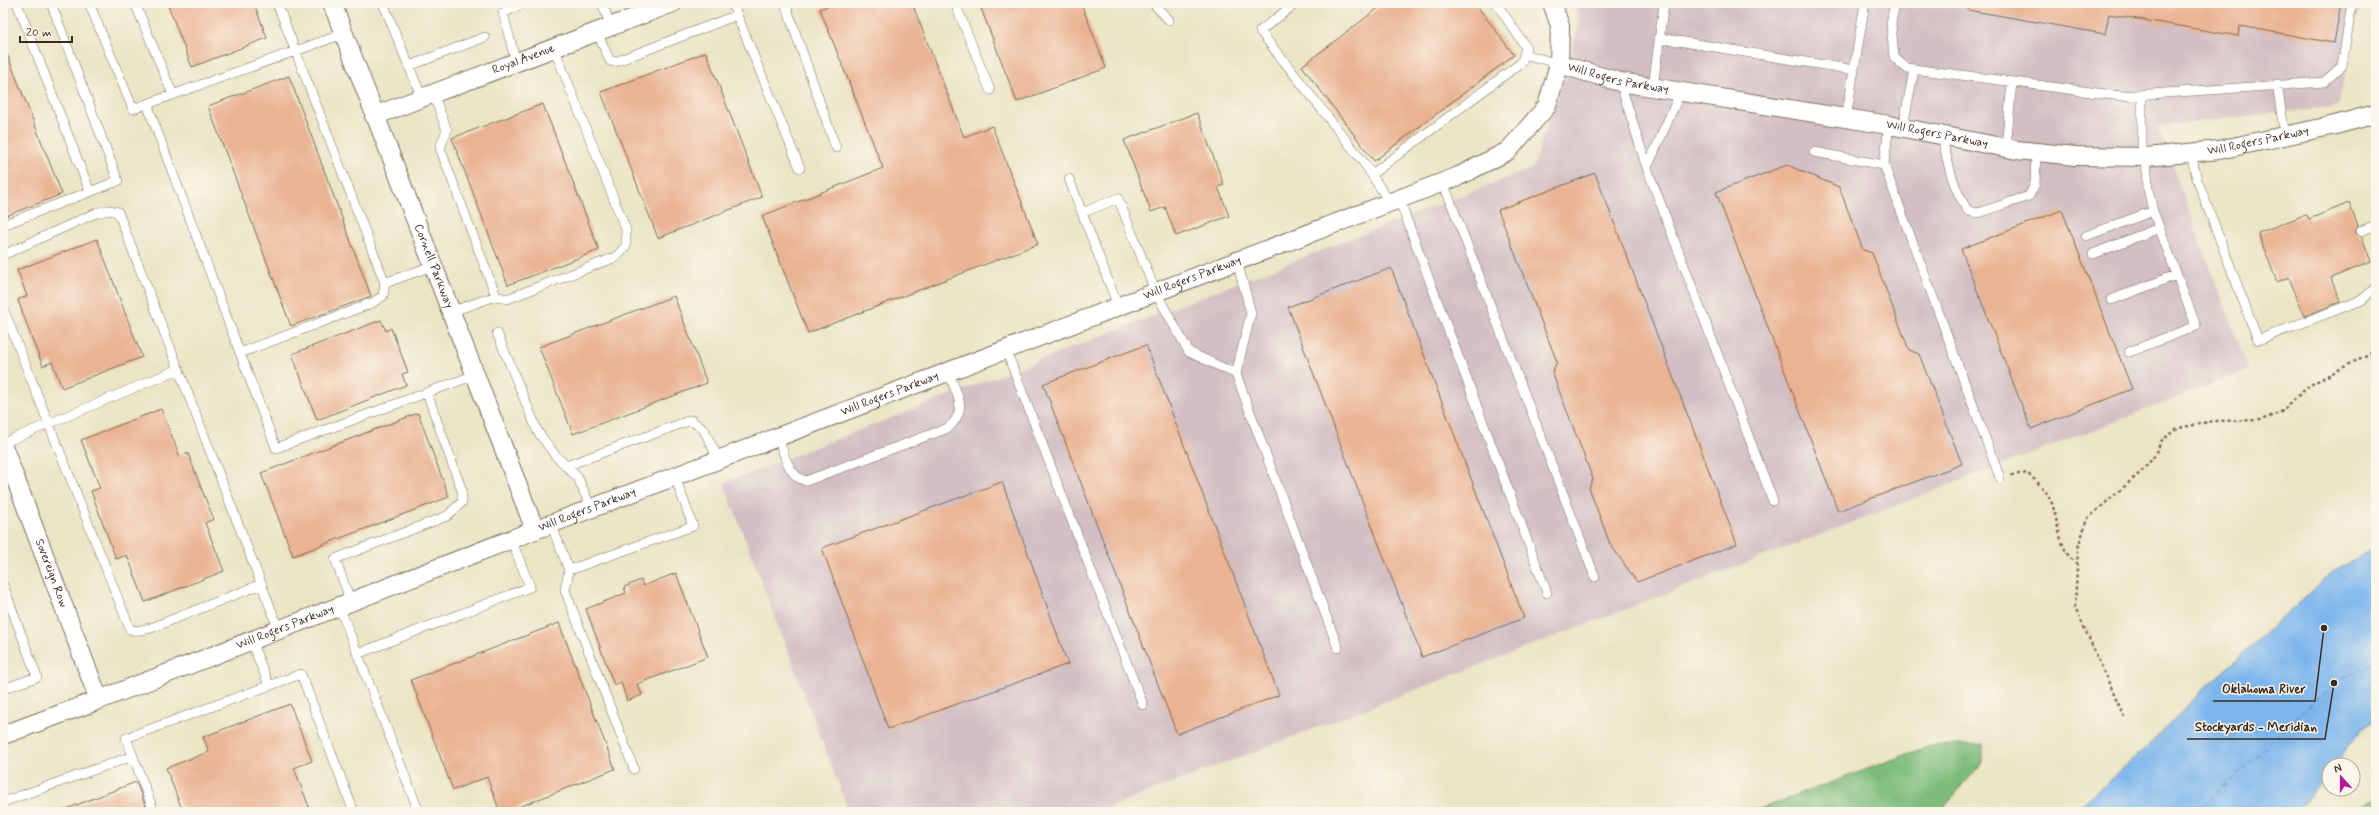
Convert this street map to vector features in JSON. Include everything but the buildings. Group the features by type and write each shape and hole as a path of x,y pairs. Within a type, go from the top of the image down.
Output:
{"street":[{"name":"Cornell Parkway","path":"332,3 374,116 475,376 543,527"},
{"name":"Royal Avenue","path":"374,116 673,3"},
{"path":"1552,3 1560,26 1559,64"},
{"name":"Will Rogers Parkway","path":"3,735 99,700 591,508 1443,182 1508,151 1547,106 1559,64 1620,82 1896,126 2006,148 2083,157 2144,157 2191,154 2219,150 2376,114"},
{"name":"Sovereign Row","path":"3,444 99,700"}],"lane":[{"path":"17,3 90,192"},
{"path":"3,225 118,181 50,3"},
{"path":"89,3 133,109 343,34"},
{"path":"135,3 173,95"},
{"path":"240,353 372,303 383,296 385,283 277,3"},
{"path":"383,3 409,66 447,130 440,148 496,296"},
{"path":"516,62 503,13 524,3"},
{"path":"602,3 604,29 610,61 615,62 737,15"},
{"path":"732,3 800,168"},
{"path":"785,3 836,148"},
{"path":"955,3 990,90"},
{"path":"1153,3 1169,20"},
{"path":"1296,3 1260,31 1372,174 1395,201 1547,593"},
{"path":"1372,174 1522,62 1526,47 1496,3"},
{"path":"1653,87 1664,3"},
{"path":"1846,118 1865,3"},
{"path":"1894,3 1892,23 1894,57 1906,68 2121,96 2277,84 2324,82 2342,66 2352,3"},
{"path":"409,66 485,37"},
{"path":"1660,38 1854,70"},
{"path":"450,312 496,296 507,299 616,257 626,246 626,230 554,48"},
{"path":"1524,54 1559,64"},
{"path":"1914,70 1884,164 2000,478"},
{"path":"1620,82 1647,168 1773,502"},
{"path":"2006,148 2012,82"},
{"path":"2277,84 2285,136"},
{"path":"1647,168 1680,91"},
{"path":"2129,352 2196,326 2152,210 2144,157 2142,95"},
{"path":"147,104 276,448 475,376"},
{"path":"1942,135 1947,161 1962,202 1968,211 1978,213 2029,196 2035,184 2036,152"},
{"path":"1814,152 1884,164"},
{"path":"2191,154 2197,179 2258,340 2362,300 2376,287"},
{"path":"1069,179 1118,306"},
{"path":"1443,182 1595,577"},
{"path":"1082,212 1118,198 1156,293 1189,352 1236,374"},
{"path":"3,255 96,213 109,210 118,212 279,630"},
{"path":"2086,236 2152,210"},
{"path":"2361,231 2376,225"},
{"path":"2093,254 2159,228"},
{"path":"1237,261 1251,313 1236,374 1338,648"},
{"path":"385,283 432,266"},
{"path":"2112,300 2176,275"},
{"path":"3,308 130,630 136,631 151,628 262,584"},
{"path":"497,333 538,432 578,478 591,508"},
{"path":"1006,350 1143,705"},
{"path":"3,444 179,369"},
{"path":"778,437 793,474 798,479 806,481 948,428 956,421 960,412 959,401 948,372"},
{"path":"419,812 357,654 335,559 447,516 462,502 462,491 427,393"},
{"path":"566,466 691,420 704,430 718,460"},
{"path":"569,570 693,526 674,477"},
{"path":"543,527 569,570 565,590 634,769"},
{"path":"357,654 530,588 511,539"},
{"path":"3,585 37,677 3,689"},
{"path":"251,641 269,685"},
{"path":"154,812 126,738 300,674 354,812"},
{"path":"3,802 133,756"}],"path":[{"path":"2124,717 2075,607 2078,548 2087,519 2142,472 2153,458 2162,440 2179,428 2214,421 2261,420 2281,412 2310,385 2376,350"},
{"path":"2000,478 2018,472 2027,473 2045,490 2051,501 2065,549 2077,565"}],"shaded area":[{"path":"1574,3 2360,3 2338,106 2157,126 2249,370 1097,812 849,812 724,483 1533,168 1580,23"}],"green space":[{"path":"1983,744 1983,762 1942,809 1935,812 1752,812 1929,746"},
{"path":"2376,800 2376,812 2349,812"}],"water":[{"path":"2376,548 2376,721 2363,728 2340,757 2321,757 2321,781 2297,812 2073,812 2144,750 2206,687 2337,569"}],"ferry route":[{"path":"2197,812 2334,683 2376,663"}],"place":[{"name":"Oklahoma River","path":"2324,628"},
{"name":"Stockyards - Meridian","path":"2334,683"}]}
